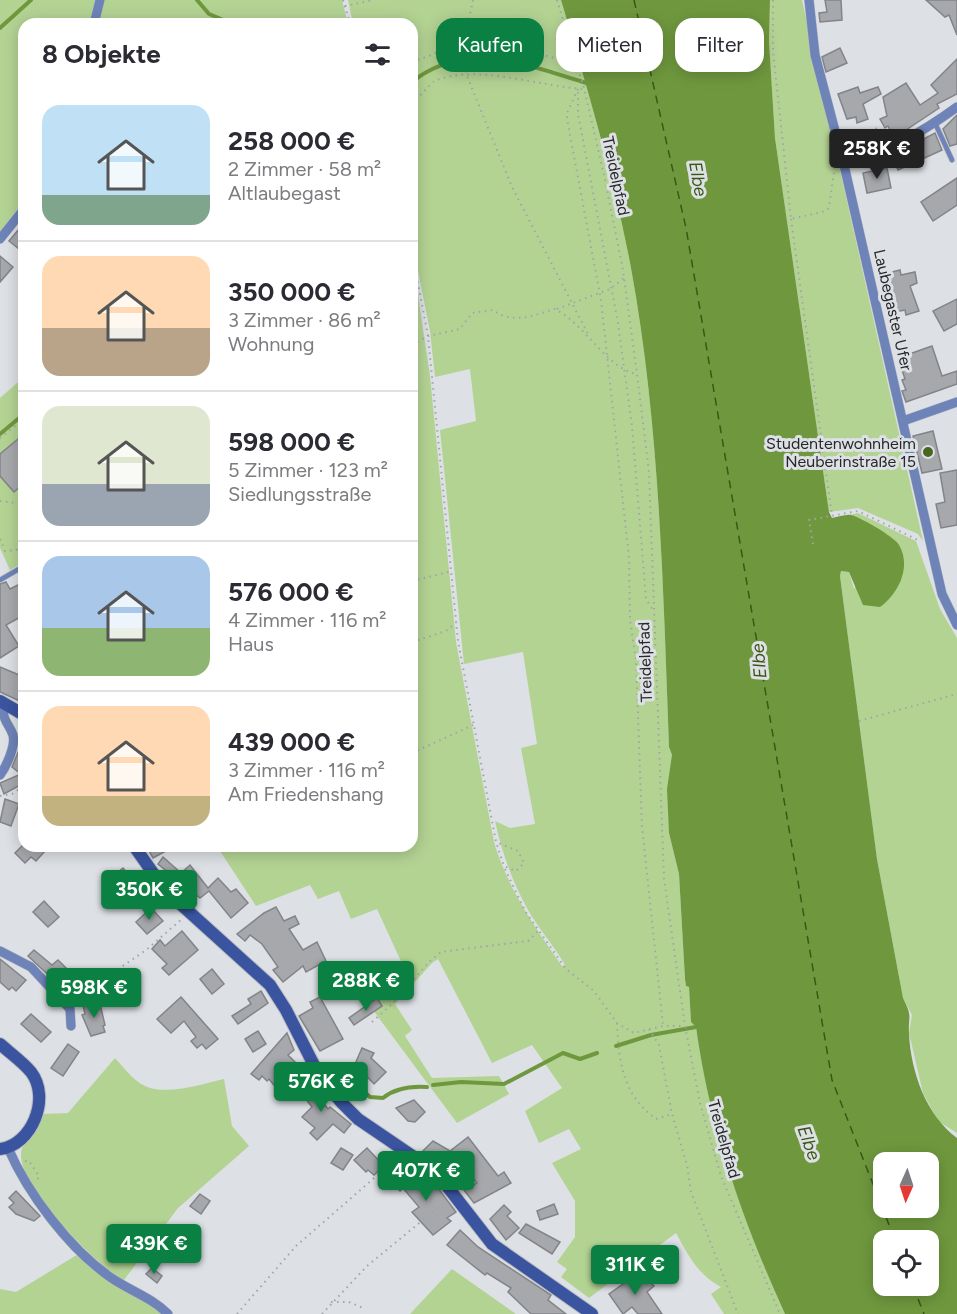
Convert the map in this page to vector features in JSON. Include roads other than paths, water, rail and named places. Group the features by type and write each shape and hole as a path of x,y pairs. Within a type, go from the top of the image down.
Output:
{"main road":[{"path":"2,703 18,712"},
{"path":"138,852 165,890 270,985 286,1010 319,1075 341,1102 358,1119 436,1172 492,1244 592,1314"},
{"path":"0,1044 32,1073 40,1091 38,1111 28,1131 4,1149"}],"street":[{"path":"96,18 100,0"},
{"name":"Laubegaster Ufer","path":"809,0 815,55 837,141 840,164 942,594 957,625"},
{"path":"840,164 873,157 935,123 957,106"},
{"path":"0,239 18,216"},
{"path":"903,422 957,402"},
{"path":"0,775 12,747 13,735 3,716 2,703"},
{"path":"0,951 31,967 70,1009 71,1026"},
{"path":"4,1149 34,1198 83,1252 111,1277 149,1297 168,1314"}],"lane":[{"path":"935,123 952,160"},
{"path":"0,580 18,570"}],"water":[{"name":"Elbe","path":"561,0 770,0 769,41 775,138 829,512 832,518 851,515 869,523 896,541 903,553 901,579 887,602 880,607 863,605 849,572 841,571 840,576 877,859 903,998 909,1013 913,1063 922,1092 929,1105 946,1128 957,1138 957,1314 785,1314 755,1245 719,1138 702,1065 696,1027 691,1022 689,987 686,986 685,979 679,874 669,833 667,789 672,755 669,747 659,507 641,327 617,200 582,72 663,72 663,18 566,18"}],"waterway":[{"path":"0,28 31,0"},
{"path":"197,0 209,14 219,18"},
{"path":"418,78 432,69 454,62 476,59 522,64 589,84"},
{"path":"0,434 18,419"},
{"path":"616,1046 651,1035 696,1027"},
{"path":"433,1085 461,1082 504,1084 563,1053 580,1059 597,1053"},
{"path":"360,1088 370,1097 383,1098 404,1088 427,1087"}],"place":[{"name":"Studentenwohnheim Neuberinstraße 15","path":"928,452"}]}
